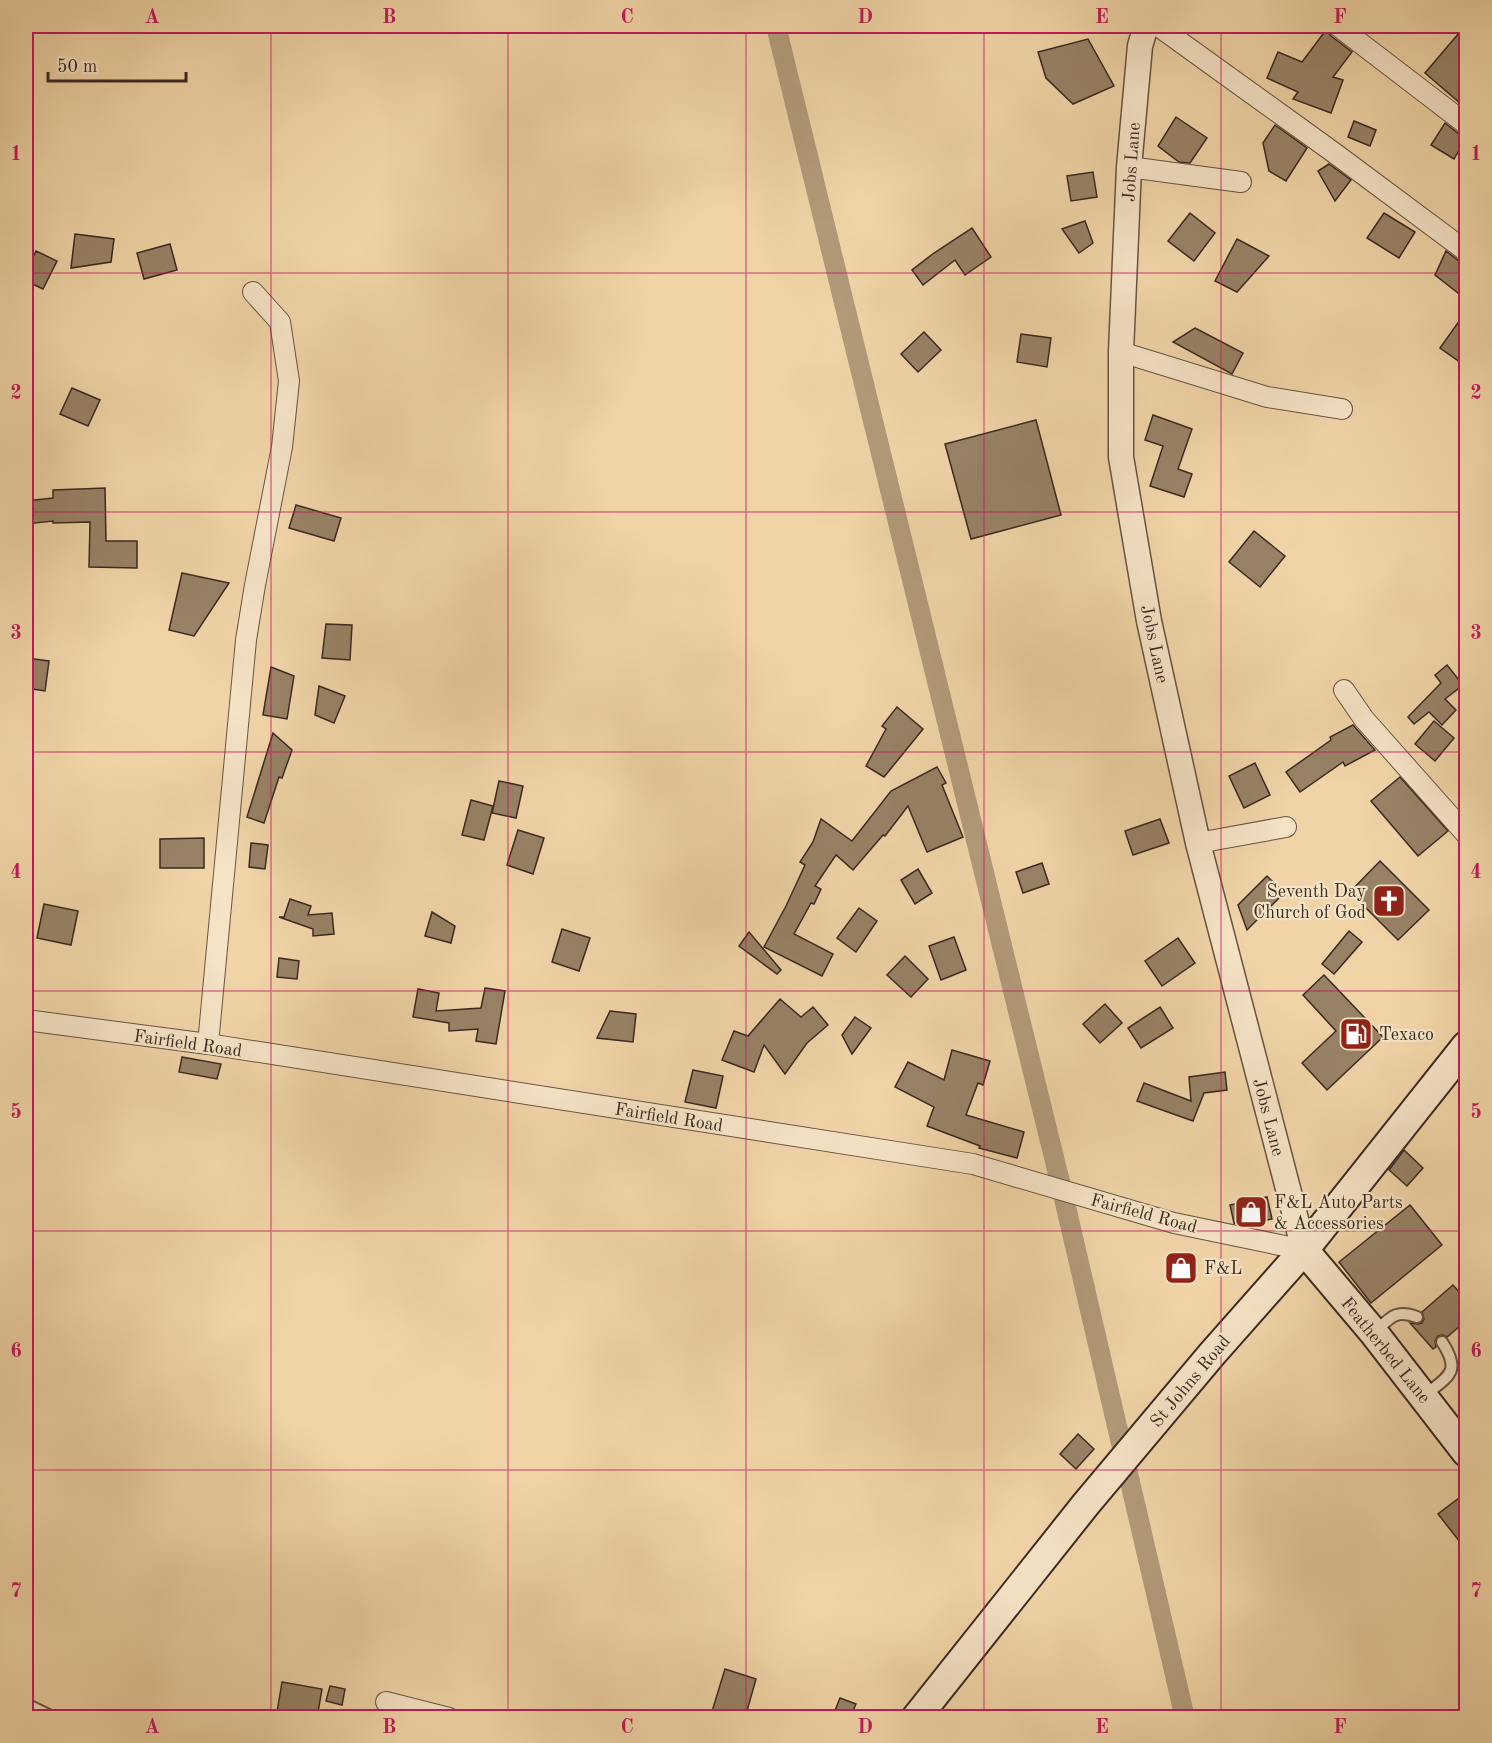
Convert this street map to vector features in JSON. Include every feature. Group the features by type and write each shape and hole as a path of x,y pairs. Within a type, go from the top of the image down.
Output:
{"main road":[{"name":"St Johns Road","path":"916,1718 1086,1504 1212,1354 1305,1250 1467,1046"},
{"name":"Featherbed Lane","path":"1305,1250 1374,1333 1467,1452"}],"street":[{"name":"Jobs Lane","path":"1146,26 1140,46 1129,167 1121,352 1121,457 1149,621 1198,843 1305,1250"},
{"path":"1158,26 1467,251"},
{"path":"1338,26 1467,124"},
{"path":"1129,167 1241,182"},
{"path":"208,1044 246,640 282,447 289,381 280,322 253,292"},
{"path":"1121,352 1267,397 1341,409"},
{"path":"1344,690 1364,719 1467,834"},
{"path":"1198,843 1286,827"},
{"name":"Fairfield Road","path":"26,1020 208,1044 973,1164 1174,1223 1305,1250"},
{"path":"386,1702 449,1718"}],"lane":[{"path":"1374,1333 1394,1315 1406,1313 1417,1317"},
{"path":"1423,1396 1448,1375 1452,1364 1450,1354 1442,1342"},
{"path":"26,1704 56,1718"}],"building":[{"path":"1467,26 1467,109 1425,73"},
{"path":"1326,30 1352,52 1333,77 1343,80 1331,113 1293,99 1298,92 1267,78 1278,52 1302,62"},
{"path":"1088,39 1114,86 1073,104 1046,78 1038,52"},
{"path":"1176,117 1207,138 1190,163 1179,162 1158,146"},
{"path":"1354,121 1376,130 1370,146 1348,137"},
{"path":"1445,123 1459,134 1467,136 1454,159 1431,145"},
{"path":"1275,125 1307,148 1286,181 1269,171 1263,143"},
{"path":"1329,164 1351,180 1335,201 1318,171"},
{"path":"1093,172 1097,197 1071,201 1067,176"},
{"path":"1190,213 1215,233 1194,261 1168,241"},
{"path":"1384,213 1415,232 1399,258 1367,238"},
{"path":"1085,221 1093,243 1079,253 1062,229"},
{"path":"972,228 991,257 965,275 955,260 923,285 912,270"},
{"path":"75,234 114,239 111,262 71,268"},
{"path":"1237,239 1269,256 1237,292 1215,281"},
{"path":"170,244 177,270 144,279 137,253"},
{"path":"36,251 57,261 43,289 26,281 26,272"},
{"path":"1446,251 1459,261 1467,263 1467,300 1435,275"},
{"path":"1467,310 1467,367 1440,348"},
{"path":"1195,328 1243,353 1232,374 1173,342"},
{"path":"924,332 941,350 918,372 901,354"},
{"path":"1021,334 1051,338 1047,367 1017,362"},
{"path":"72,388 100,400 88,426 60,414"},
{"path":"1153,415 1192,429 1178,469 1192,474 1184,497 1150,486 1163,446 1145,440"},
{"path":"1036,420 1061,515 971,539 945,444"},
{"path":"105,488 106,541 137,541 137,568 89,567 90,522 53,523 53,521 26,524 26,501 53,498 53,490"},
{"path":"296,505 341,518 334,541 289,528"},
{"path":"1254,531 1285,556 1260,587 1229,562"},
{"path":"182,573 229,583 194,636 169,630"},
{"path":"326,624 352,625 350,660 322,658"},
{"path":"26,658 49,661 45,691 26,688"},
{"path":"1447,665 1463,685 1445,699 1456,710 1442,725 1429,712 1414,724 1408,717 1441,683 1435,675"},
{"path":"271,667 294,676 287,719 263,715"},
{"path":"319,686 345,696 334,723 315,715"},
{"path":"897,707 923,729 884,777 866,766 886,729 882,726"},
{"path":"1434,721 1454,738 1435,761 1415,744"},
{"path":"1353,725 1375,750 1345,766 1343,762 1300,792 1286,772 1331,740 1330,737"},
{"path":"273,733 292,750 282,778 279,777 264,823 247,817"},
{"path":"1255,763 1270,795 1244,808 1229,776"},
{"path":"937,767 946,783 942,785 963,837 927,852 908,806 885,836 883,835 853,870 836,855 815,886 821,889 794,934 833,954 822,976 764,947 805,865 800,862 813,842 821,819 852,841 891,791"},
{"path":"1400,777 1448,831 1418,856 1371,801"},
{"path":"499,781 523,786 516,818 492,813"},
{"path":"471,800 493,806 484,840 462,835"},
{"path":"1160,819 1169,843 1133,855 1125,831"},
{"path":"518,830 544,838 533,874 507,865"},
{"path":"204,838 204,868 160,868 160,839"},
{"path":"251,843 268,845 265,869 249,867"},
{"name":"Seventh Day Church of God","path":"1380,861 1429,910 1398,940 1350,892"},
{"path":"1042,863 1049,884 1023,893 1016,872"},
{"path":"918,869 932,893 915,904 901,880"},
{"path":"1267,876 1284,893 1247,930 1238,905"},
{"path":"290,899 311,906 308,915 332,913 334,934 313,936 313,929 279,917 284,917"},
{"path":"44,904 78,911 71,945 37,938"},
{"path":"859,908 877,921 856,952 837,938"},
{"path":"432,912 455,926 451,943 425,936"},
{"path":"562,929 590,938 579,971 552,962"},
{"path":"1349,931 1362,942 1334,974 1322,964"},
{"path":"749,932 781,970 777,974 739,946"},
{"path":"954,937 966,970 941,980 929,946"},
{"path":"1178,938 1195,963 1162,986 1145,961"},
{"path":"905,956 928,979 911,997 887,975"},
{"path":"279,958 299,961 297,979 277,977"},
{"name":"Texaco","path":"1324,975 1383,1037 1327,1090 1302,1063 1336,1031 1303,995"},
{"path":"485,988 505,991 496,1044 476,1041 478,1029 449,1031 449,1023 413,1017 418,989 439,993 436,1011 481,1008"},
{"path":"780,999 801,1017 813,1007 828,1025 807,1043 785,1074 764,1045 754,1072 722,1060 734,1031 748,1036"},
{"path":"1105,1004 1122,1023 1100,1043 1083,1024"},
{"path":"1160,1007 1173,1028 1141,1048 1128,1028"},
{"path":"610,1011 636,1014 633,1042 597,1038"},
{"path":"855,1017 871,1028 852,1054 842,1035"},
{"path":"952,1050 990,1061 983,1085 978,1083 966,1115 1024,1132 1017,1158 979,1148 980,1146 927,1126 934,1107 895,1087 908,1062 944,1080"},
{"path":"182,1057 221,1064 217,1079 179,1072"},
{"path":"693,1070 723,1076 716,1108 685,1102"},
{"path":"1225,1072 1227,1090 1204,1093 1193,1121 1137,1101 1144,1083 1191,1101 1189,1077"},
{"path":"1404,1150 1423,1168 1407,1186 1389,1170"},
{"name":"F&L Auto Parts & Accessories","path":"1267,1197 1272,1219 1244,1225 1234,1223 1230,1205"},
{"path":"1410,1205 1442,1245 1371,1303 1339,1262"},
{"path":"1453,1285 1467,1301 1467,1320 1447,1337 1438,1336 1435,1341 1436,1347 1433,1349 1410,1323 1422,1323 1424,1319 1422,1312"},
{"path":"1078,1434 1094,1449 1076,1469 1060,1454"},
{"path":"1467,1492 1467,1551 1438,1514"},
{"path":"725,1669 756,1679 745,1718 710,1718"},
{"path":"282,1682 322,1689 317,1718 276,1718"},
{"path":"330,1686 345,1689 342,1705 326,1701"},
{"path":"840,1698 856,1704 850,1718 832,1718"}],"waterway":[{"path":"776,26 1062,1190 1185,1718"}],"place":[{"name":"Seventh Day Church of God","path":"1389,901"},
{"name":"Texaco","path":"1356,1034"},
{"name":"F&L Auto Parts & Accessories","path":"1251,1212"},
{"name":"F&L","path":"1181,1268"}]}
